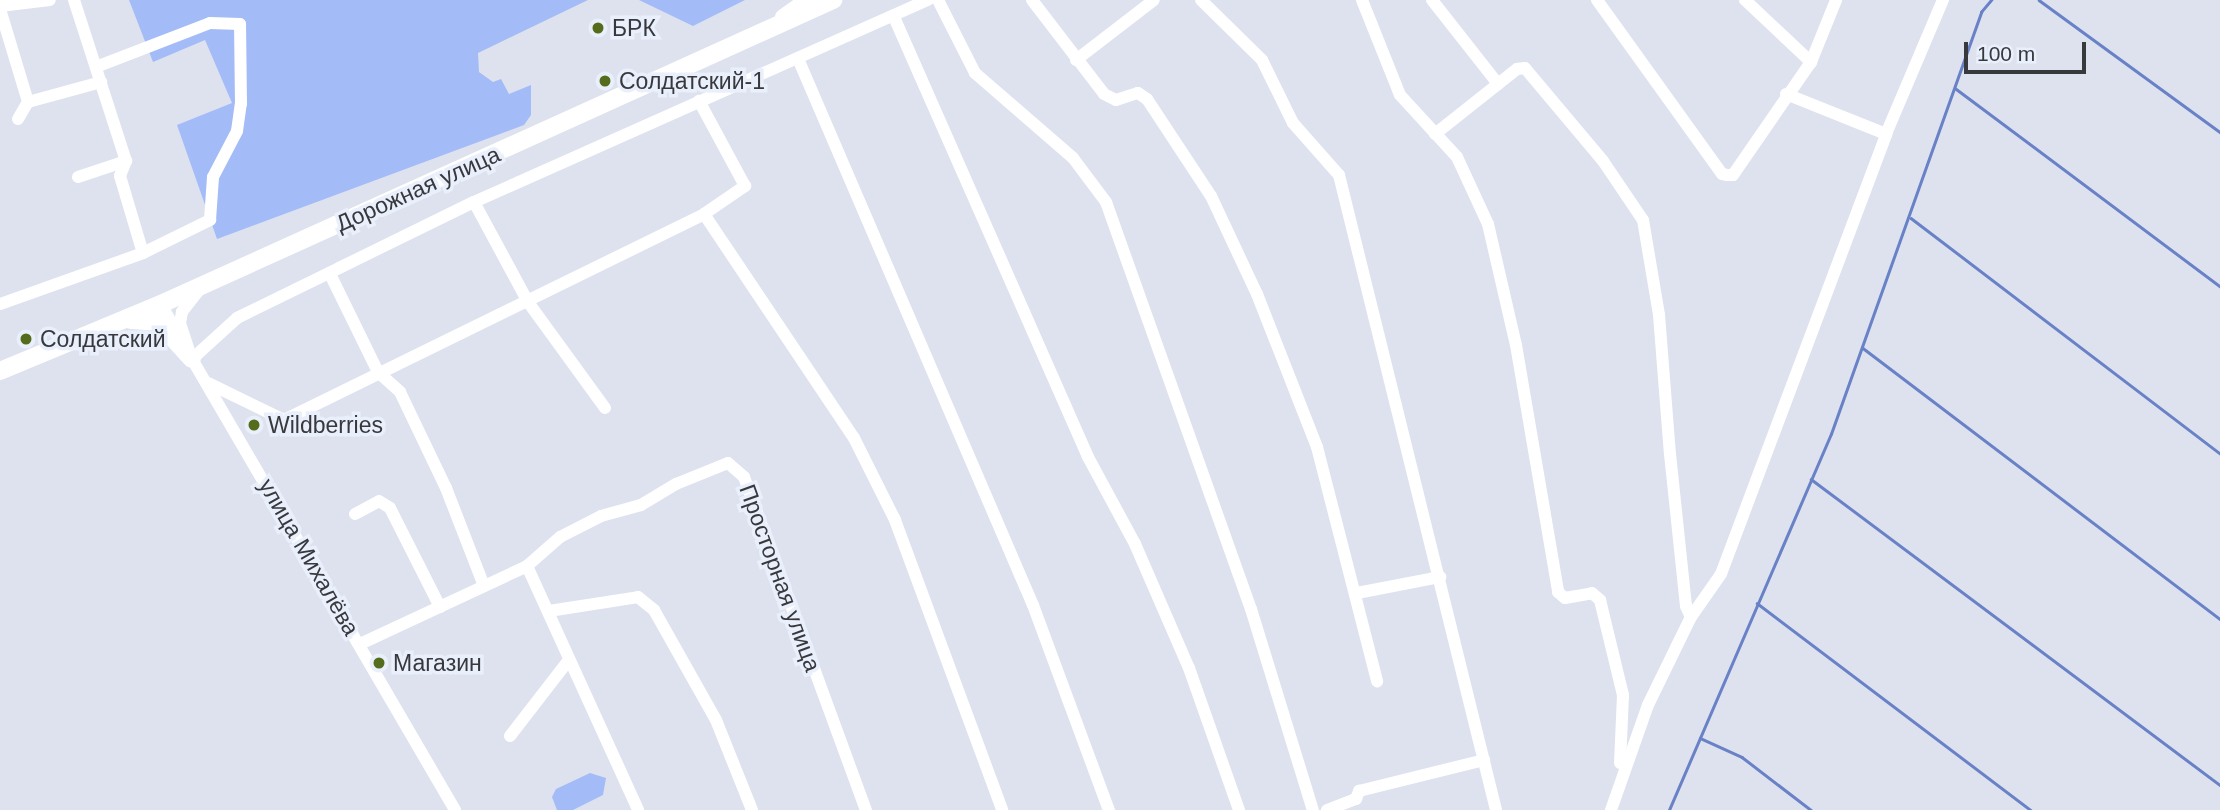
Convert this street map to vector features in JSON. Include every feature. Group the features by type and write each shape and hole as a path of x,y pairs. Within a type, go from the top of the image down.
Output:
{"highway":[{"name":"Дорожная улица","path":"0,371 207,284 833,0"},
{"path":"117,323 158,322 192,359"}],"main road":[{"path":"730,48 807,0"}],"street":[{"path":"28,103 0,8 50,0"},
{"path":"74,0 126,161 120,176 143,253"},
{"path":"207,284 182,312 182,335 192,359 237,318 330,275 474,202 699,101 799,61 928,0"},
{"path":"938,0 975,73 1073,158 1106,202 1251,608 1312,810"},
{"path":"1032,0 1076,60 1110,99 1138,93 1147,99 1211,196 1257,294 1317,447 1357,593 1377,681"},
{"path":"1076,60 1154,0"},
{"path":"1201,0 1262,60 1293,123 1339,175 1496,810"},
{"path":"1362,0 1400,94 1457,157 1488,224 1517,345 1558,592 1565,598 1592,593 1600,600 1623,695 1620,774"},
{"path":"1432,0 1498,84"},
{"path":"1597,0 1722,174 1733,175 1786,94 1811,62 1836,0"},
{"path":"1745,0 1811,62"},
{"path":"1611,810 1620,774 1691,617 1721,573 1885,134 1943,0"},
{"path":"894,17 1088,457 1135,544 1178,643 1239,810"},
{"path":"0,304 143,253 210,220 214,177 237,131 242,104 240,24 211,23 96,67"},
{"path":"799,61 1033,605 1109,810"},
{"path":"1436,134 1498,84 1525,68 1617,179 1643,220 1659,315 1686,606 1691,617"},
{"path":"18,119 28,103 100,82"},
{"path":"1786,94 1885,134"},
{"path":"208,383 284,420 704,214 746,186 699,101"},
{"path":"78,177 126,161"},
{"path":"474,202 528,302 605,408"},
{"path":"704,214 759,290 860,450 895,520 1002,810"},
{"path":"330,275 378,372 400,392 446,488 484,586"},
{"name":"улица Михалёва","path":"161,304 455,810"},
{"name":"Просторная улица","path":"360,643 527,566 570,532 728,463 744,477 866,810"},
{"path":"355,514 379,501 390,508 440,607"},
{"path":"527,566 638,810"},
{"path":"1357,593 1440,577"},
{"path":"549,611 638,597 654,610 716,720 752,810"},
{"path":"509,736 568,661"},
{"path":"1327,810 1356,799 1359,791 1484,760"}],"shaded area":[{"path":"129,0 588,0 478,53 479,72 493,82 501,79 509,94 531,85 531,115 524,125 217,239 177,125 232,103 205,40 153,62"},
{"path":"639,0 745,0 693,26"},
{"path":"590,773 606,778 603,795 573,810 557,810 552,797 556,789"}],"waterway":[{"path":"1669,810 1831,434 1981,12 1991,0"},
{"path":"2039,0 2220,132"},
{"path":"1955,88 2220,286"},
{"path":"1911,218 2220,453"},
{"path":"1863,348 2220,619"},
{"path":"1811,479 2220,785"},
{"path":"1757,603 2031,810"},
{"path":"1700,738 1742,757 1811,810"}],"place":[{"name":"БРК","path":"598,28"},
{"name":"Солдатский-1","path":"605,81"},
{"name":"Солдатский","path":"26,339"},
{"name":"Wildberries","path":"254,425"},
{"name":"Магазин","path":"379,663"}]}
